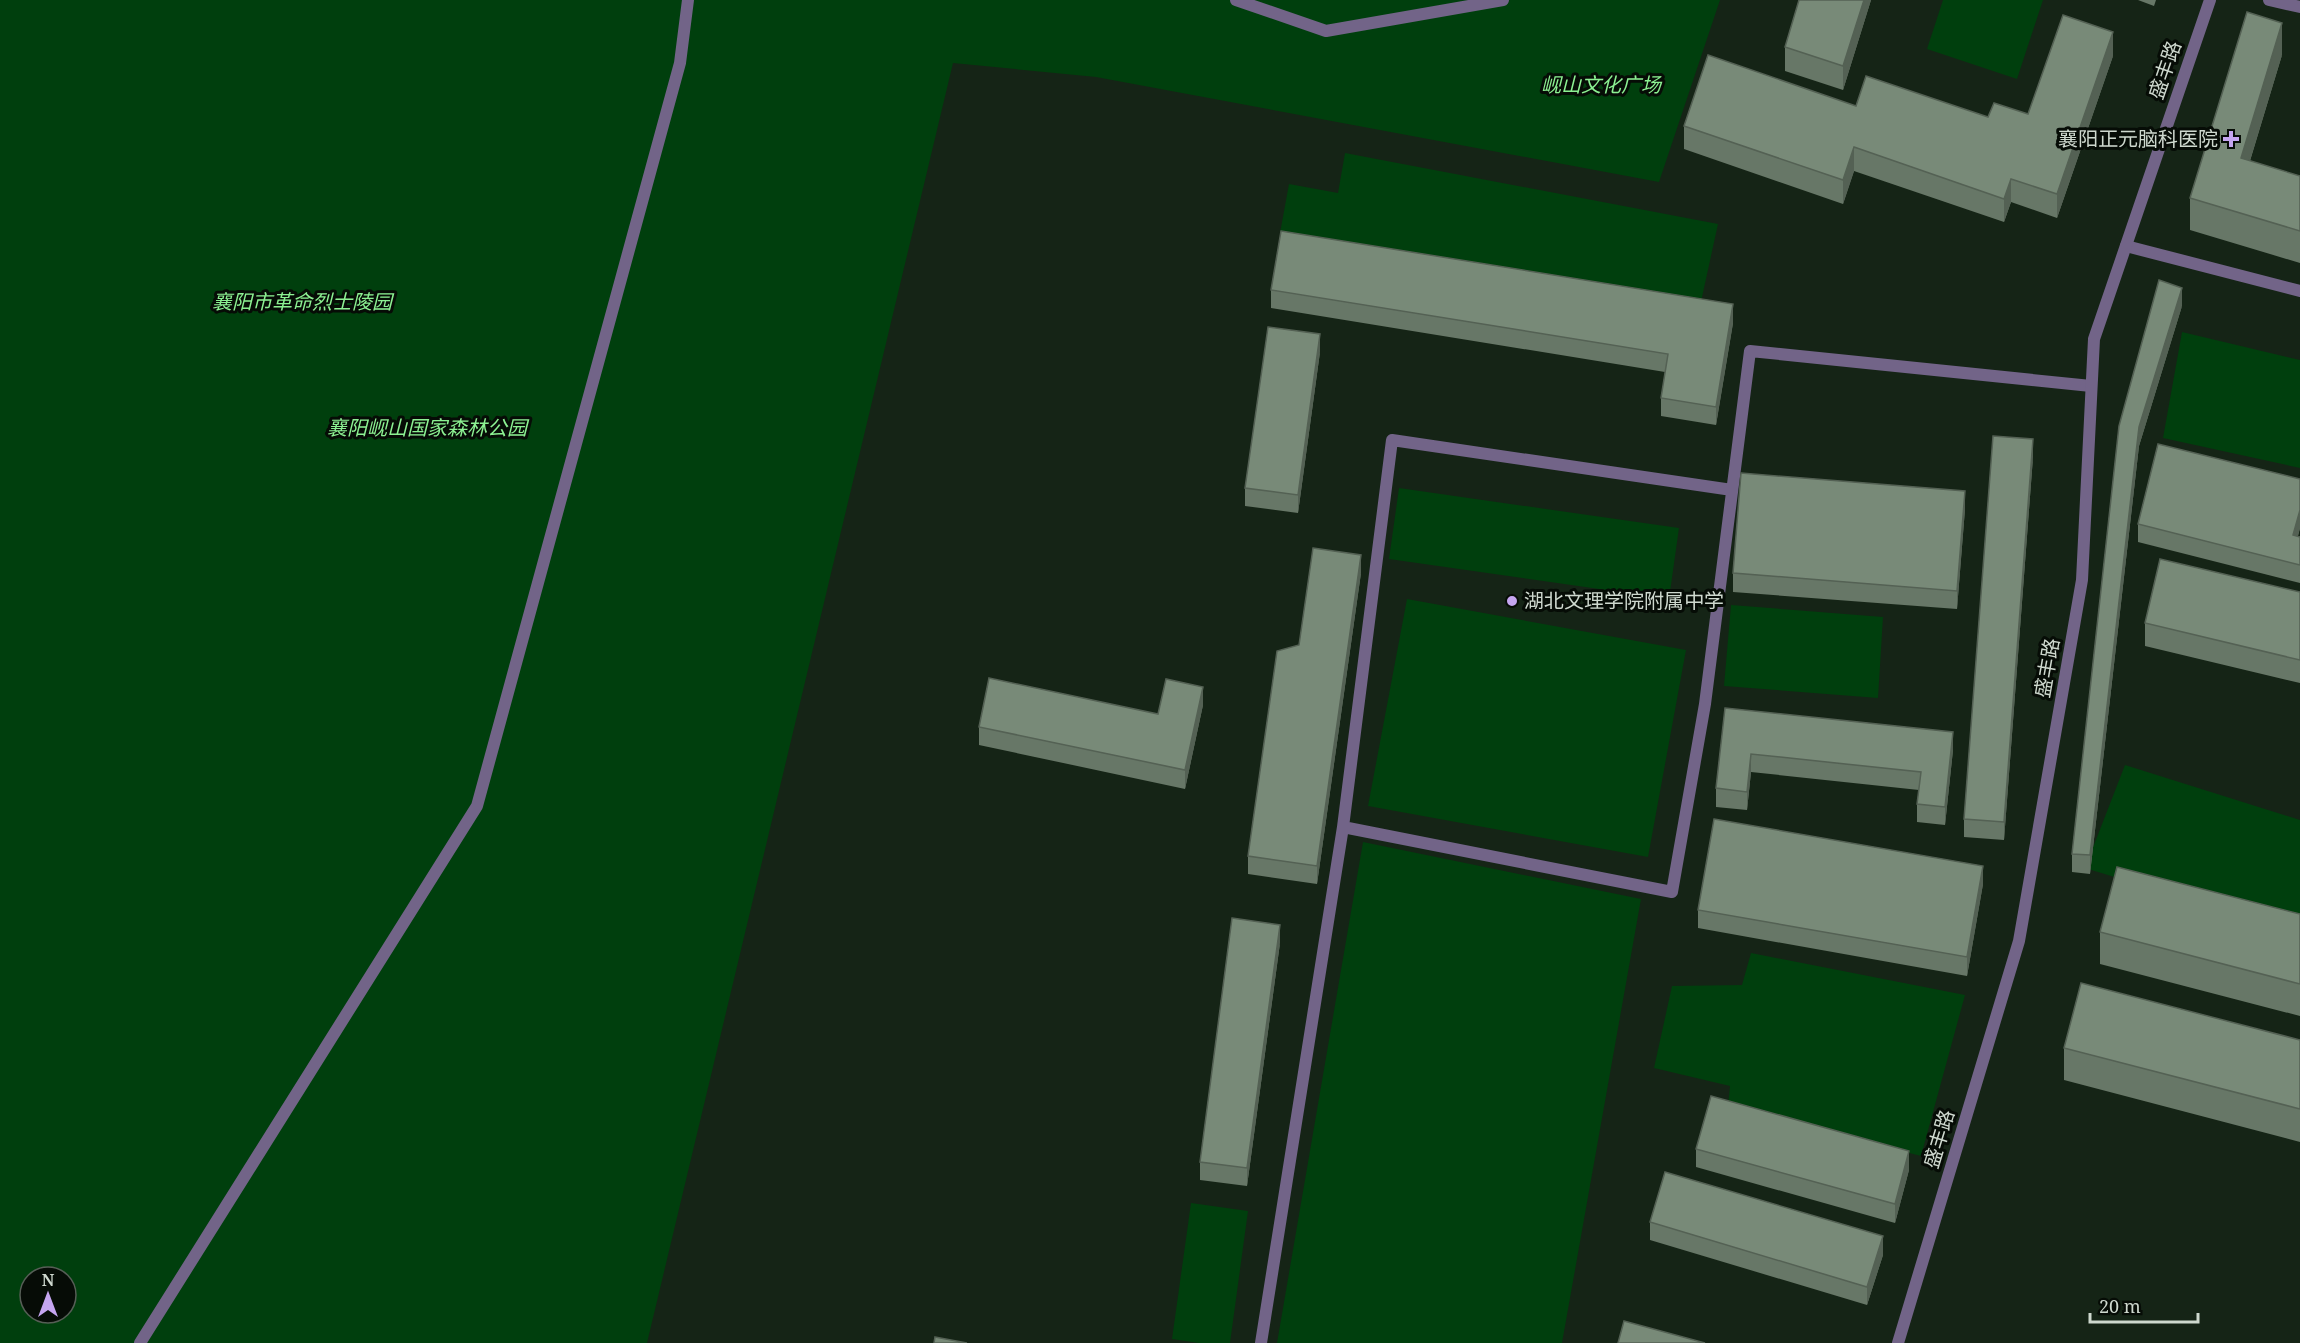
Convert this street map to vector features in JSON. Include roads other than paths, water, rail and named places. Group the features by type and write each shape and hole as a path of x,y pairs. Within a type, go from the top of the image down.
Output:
{"street":[{"path":"140,1343 477,806 680,63 688,0"},
{"path":"1236,0 1326,31 1503,0"},
{"name":"盛丰路","path":"1898,1343 2019,940 2082,579 2094,339 2210,0"},
{"path":"2269,0 2300,7"},
{"path":"2126,246 2300,291"},
{"path":"1343,827 1671,892 1705,704 1750,351 2091,386"},
{"path":"1261,1343 1343,827 1392,440 1732,490"}],"place":[{"name":"襄阳正元脑科医院","path":"2231,139"},
{"name":"湖北文理学院附属中学","path":"1512,601"}],"park label":[{"name":"岘山文化广场","path":"1601,85"},
{"name":"襄阳市革命烈士陵园","path":"302,302"},
{"name":"襄阳岘山国家森林公园","path":"427,428"}]}
